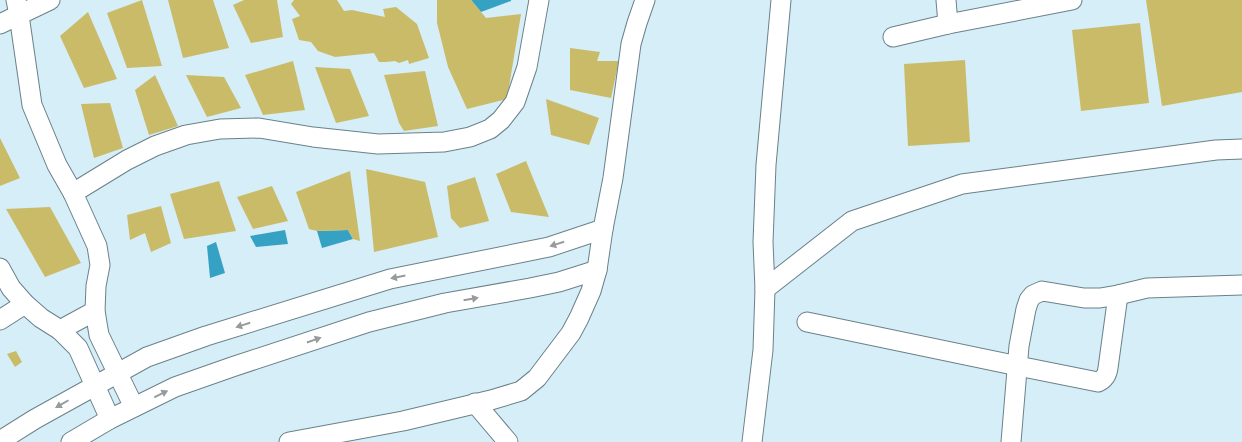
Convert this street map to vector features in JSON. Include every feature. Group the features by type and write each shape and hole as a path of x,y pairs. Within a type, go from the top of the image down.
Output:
{"street":[{"path":"0,24 18,7 50,0"},
{"path":"73,193 127,160 155,146 186,135 220,129 259,128 313,137 378,144 444,142 490,129 501,120 515,102 527,67 539,0"},
{"path":"289,442 382,433 403,421 521,391 537,378 572,333 591,291 597,270 613,178 631,44 645,0"},
{"path":"753,441 764,350 766,165 781,0"},
{"path":"946,0 948,24"},
{"path":"893,37 948,24 1072,0"},
{"path":"18,7 32,105 57,165 73,193 97,246 100,265 96,286 95,311 99,335 134,407"},
{"path":"765,288 852,221 962,184 1216,150 1242,149"},
{"path":"0,441 35,419 147,357 206,336 390,279 549,247 603,229"},
{"path":"0,268 12,288 25,304 41,318 60,330 78,348 110,419"},
{"path":"71,442 110,419 183,384 369,322 445,304 559,282 597,270"},
{"path":"1012,442 1020,346 1026,309 1033,294 1042,292 1084,298 1100,298 1147,288 1242,284"},
{"path":"807,322 1098,382 1102,380 1107,372 1110,360 1118,295"},
{"path":"0,320 25,304"},
{"path":"60,330 95,311"},
{"path":"475,403 508,442"}],"water":[{"path":"471,0 511,0 511,1 481,12"},
{"path":"285,230 288,244 256,247 250,236"},
{"path":"348,230 353,239 322,248 317,231"},
{"path":"216,242 225,273 210,278 207,246"}],"building":[{"path":"142,0 162,66 127,68 107,13"},
{"path":"168,0 213,0 229,48 183,58"},
{"path":"244,0 277,0 283,37 251,43 233,5"},
{"path":"294,0 337,0 344,11 352,10 385,17 383,9 396,7 417,24 429,58 409,64 408,60 399,63 395,61 379,62 374,53 335,57 318,51 311,42 299,40 292,19 300,16 291,4"},
{"path":"437,0 471,0 486,18 521,14 507,99 467,109 448,67 437,23"},
{"path":"1146,0 1242,0 1242,92 1162,106"},
{"path":"88,12 117,79 84,88 60,36"},
{"path":"1140,23 1149,103 1081,111 1072,30"},
{"path":"570,48 600,52 597,61 619,61 611,98 570,90"},
{"path":"965,60 970,142 908,146 904,64"},
{"path":"293,61 305,110 263,115 245,75"},
{"path":"315,67 350,69 369,116 336,123"},
{"path":"425,71 438,126 404,131 399,123 384,75"},
{"path":"155,75 178,126 149,135 135,90"},
{"path":"186,75 224,77 241,108 207,117"},
{"path":"546,99 599,118 589,145 551,135"},
{"path":"110,103 123,148 94,158 81,104"},
{"path":"0,138 20,178 0,186"},
{"path":"526,161 549,217 511,212 496,174"},
{"path":"366,169 425,182 438,237 374,252"},
{"path":"350,171 360,241 353,239 348,230 317,231 309,229 296,192"},
{"path":"475,177 489,221 460,228 451,218 447,186"},
{"path":"219,181 236,231 184,239 170,194"},
{"path":"272,186 288,221 253,229 237,197"},
{"path":"161,206 171,243 151,252 145,233 130,240 127,215"},
{"path":"50,207 81,263 45,277 6,209"},
{"path":"16,351 22,362 15,367 7,354"}]}
